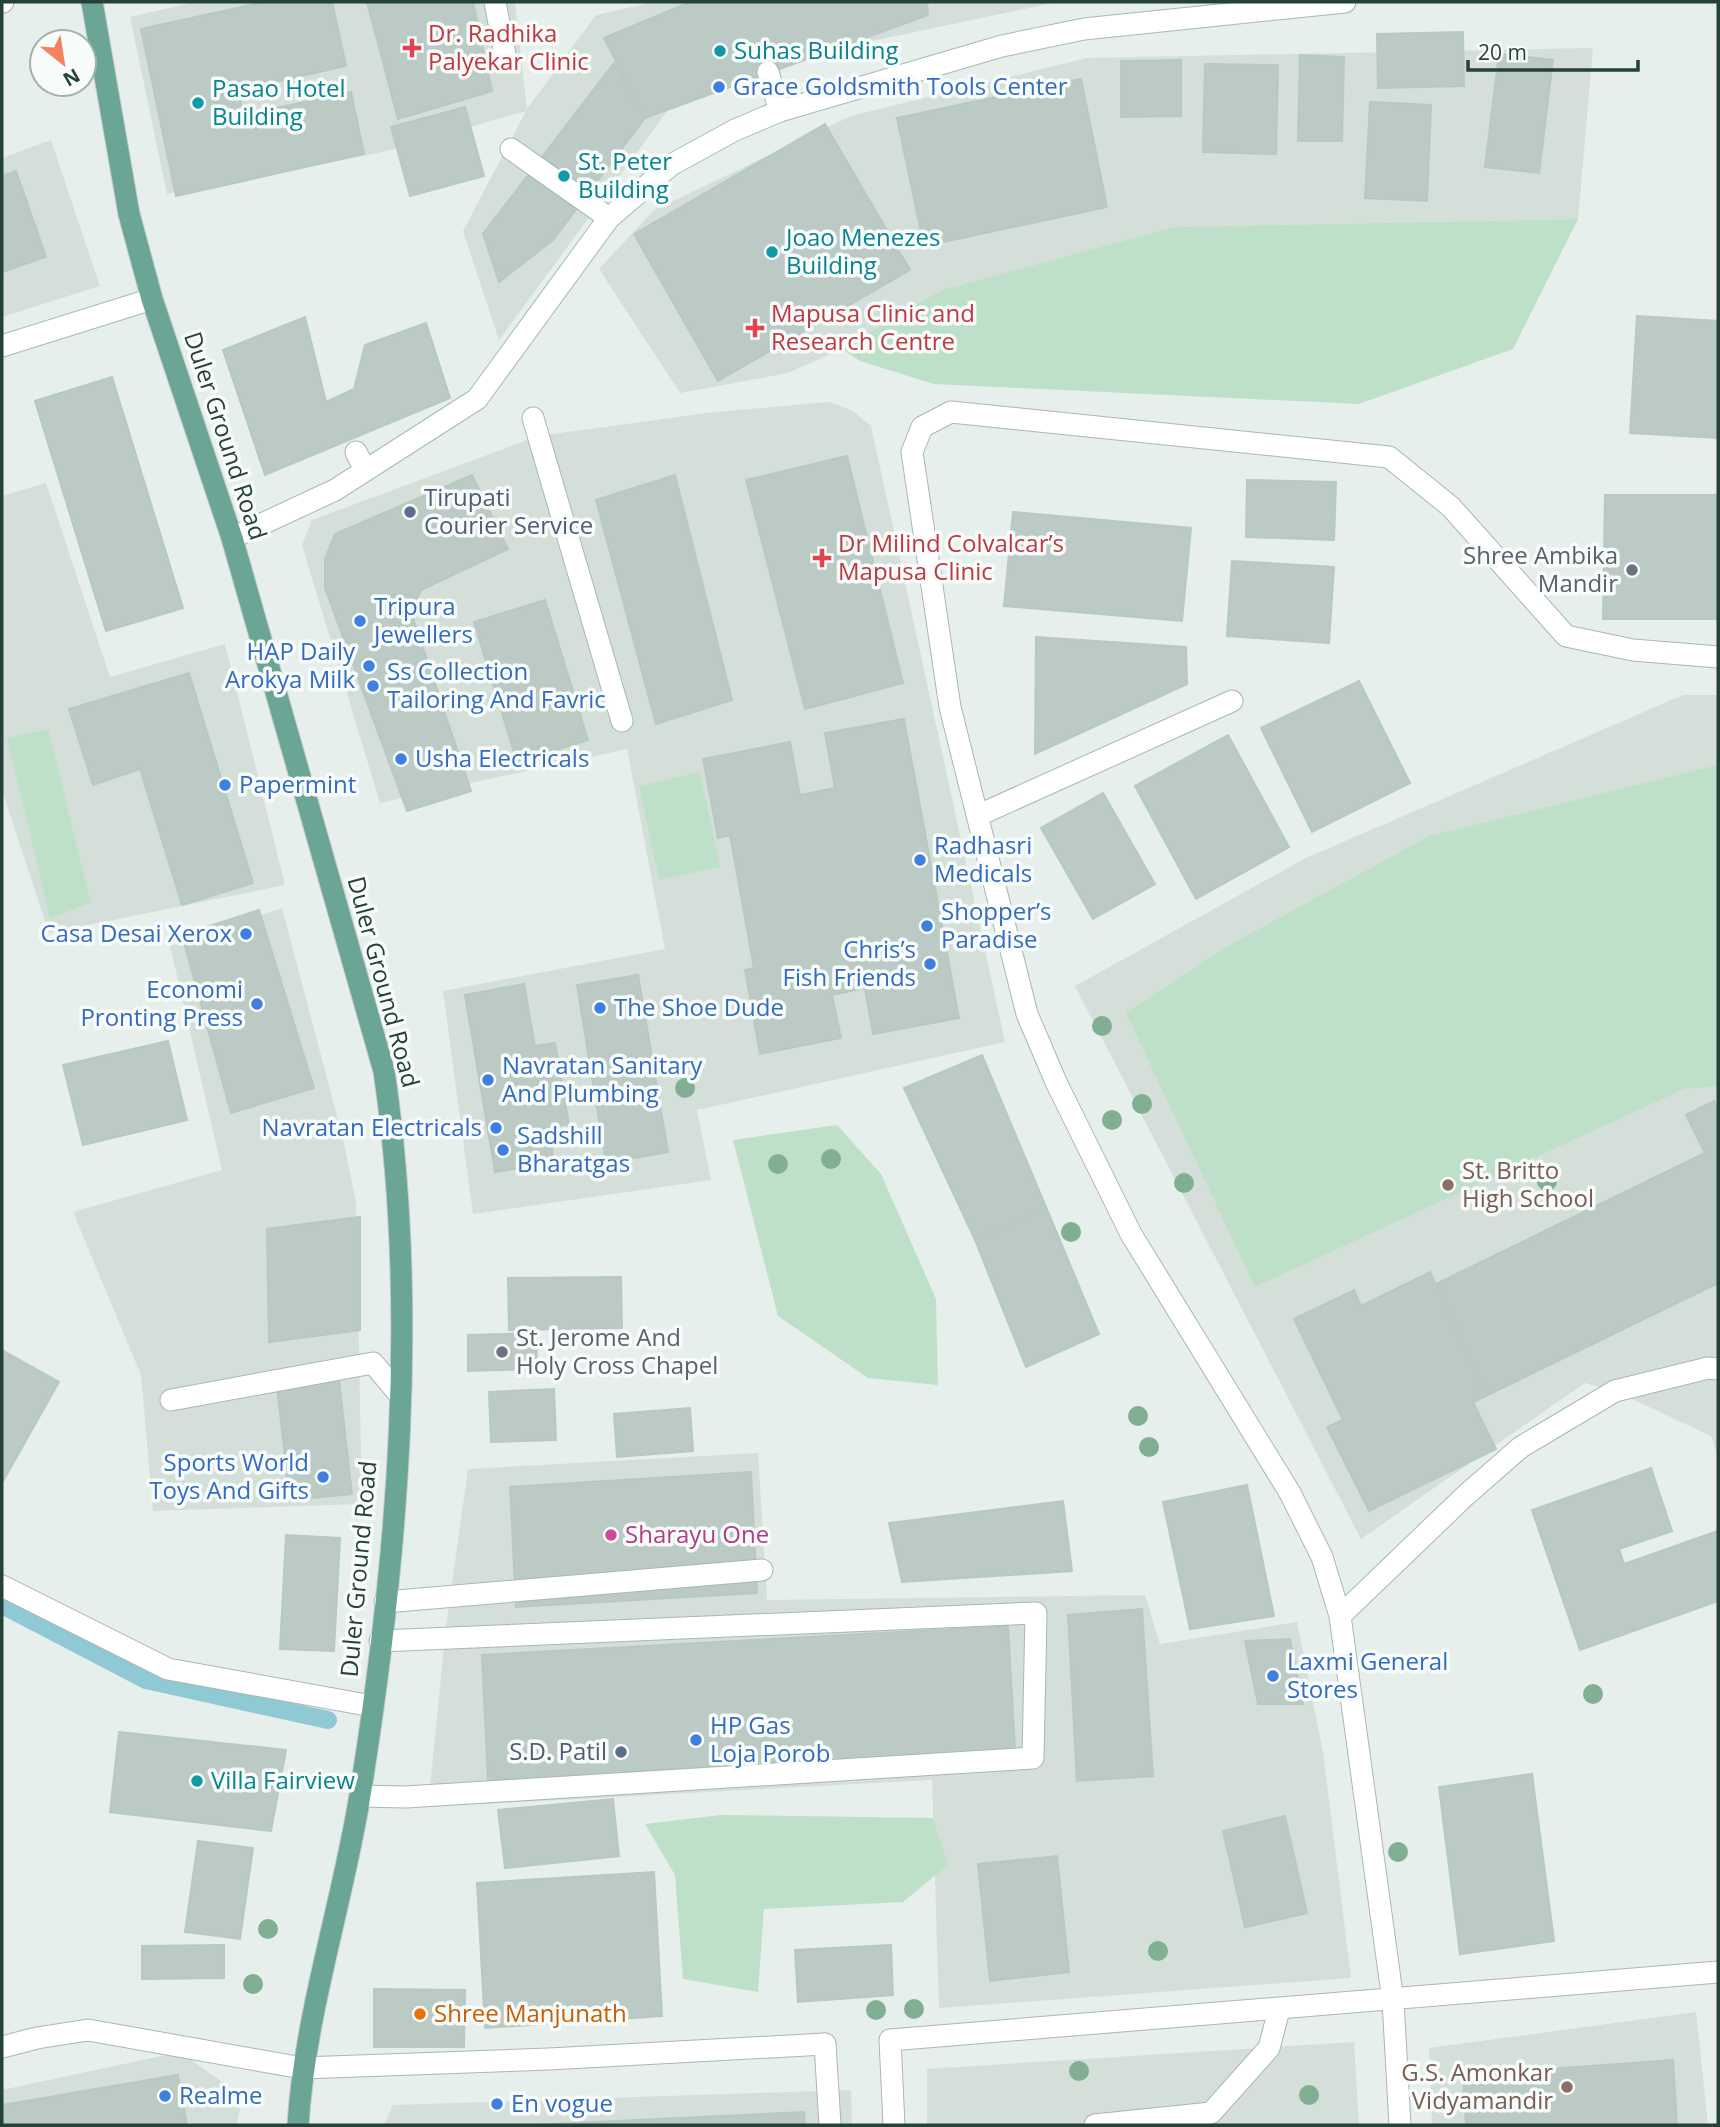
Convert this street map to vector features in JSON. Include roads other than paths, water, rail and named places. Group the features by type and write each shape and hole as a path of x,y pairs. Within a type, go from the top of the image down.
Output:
{"main road":[{"name":"Duler Ground Road","path":"92,2 129,214 152,299 232,538 384,1071 398,1200 401,1301 394,1533 360,1796 302,2068 299,2125"}],"street":[{"path":"495,2 506,60"},
{"path":"232,538 335,490 361,461 477,399 609,219 671,165 735,130 780,111 1002,46 1084,29 1345,2"},
{"path":"768,72 780,111"},
{"path":"511,149 609,219"},
{"path":"2,346 152,299"},
{"path":"1400,2125 1393,2001 1340,1616 1322,1557 1290,1493 1131,1234 1056,1082 1027,1014 950,707 912,452 922,427 951,412 1389,457 1451,506 1566,636 1633,650 1718,657"},
{"path":"533,418 622,721"},
{"path":"979,815 1232,701"},
{"path":"171,1400 373,1363 398,1394"},
{"path":"1340,1616 1466,1495 1521,1447 1615,1391 1708,1368 1718,1369"},
{"path":"385,1602 762,1570"},
{"path":"2,1586 168,1669 372,1706"},
{"path":"360,1796 406,1797 1033,1758 1037,1613 380,1640"},
{"path":"894,2125 890,2040 1393,2001 1718,1972"},
{"path":"1096,2125 1211,2113 1269,2048 1279,2010"},
{"path":"2,2047 88,2030 302,2068 549,2059 825,2044 830,2125"}],"waterway":[{"path":"2,1605 146,1680 328,1720"}],"place":[{"name":"Dr. Radhika Palyekar Clinic","path":"412,48"},
{"name":"Suhas Building","path":"720,51"},
{"name":"Grace Goldsmith Tools Center","path":"719,87"},
{"name":"Pasao Hotel Building","path":"198,103"},
{"name":"St. Peter Building","path":"564,176"},
{"name":"Joao Menezes Building","path":"772,252"},
{"name":"Mapusa Clinic and Research Centre","path":"755,328"},
{"name":"Tirupati Courier Service","path":"410,512"},
{"name":"Dr Milind Colvalcar’s Mapusa Clinic","path":"822,558"},
{"name":"Shree Ambika Mandir","path":"1632,570"},
{"name":"Tripura Jewellers","path":"360,621"},
{"name":"HAP Daily Arokya Milk","path":"369,666"},
{"name":"Ss Collection Tailoring And Favric","path":"373,686"},
{"name":"Usha Electricals","path":"401,759"},
{"name":"Papermint","path":"225,785"},
{"name":"Radhasri Medicals","path":"920,860"},
{"name":"Shopper’s Paradise","path":"927,926"},
{"name":"Casa Desai Xerox","path":"246,934"},
{"name":"Chris’s Fish Friends","path":"930,964"},
{"name":"Economi Pronting Press","path":"257,1004"},
{"name":"The Shoe Dude","path":"600,1008"},
{"name":"Navratan Sanitary And Plumbing","path":"488,1080"},
{"name":"Navratan Electricals","path":"496,1128"},
{"name":"Sadshill Bharatgas","path":"503,1150"},
{"name":"St. Britto High School","path":"1448,1185"},
{"name":"St. Jerome And Holy Cross Chapel","path":"502,1352"},
{"name":"Sports World Toys And Gifts","path":"323,1477"},
{"name":"Sharayu One","path":"611,1535"},
{"name":"Laxmi General Stores","path":"1273,1676"},
{"name":"HP Gas Loja Porob","path":"696,1740"},
{"name":"S.D. Patil","path":"621,1752"},
{"name":"Villa Fairview","path":"197,1781"},
{"name":"Shree Manjunath","path":"420,2014"},
{"name":"G.S. Amonkar Vidyamandir","path":"1567,2087"},
{"name":"Realme","path":"165,2096"},
{"name":"En vogue","path":"497,2104"}]}
